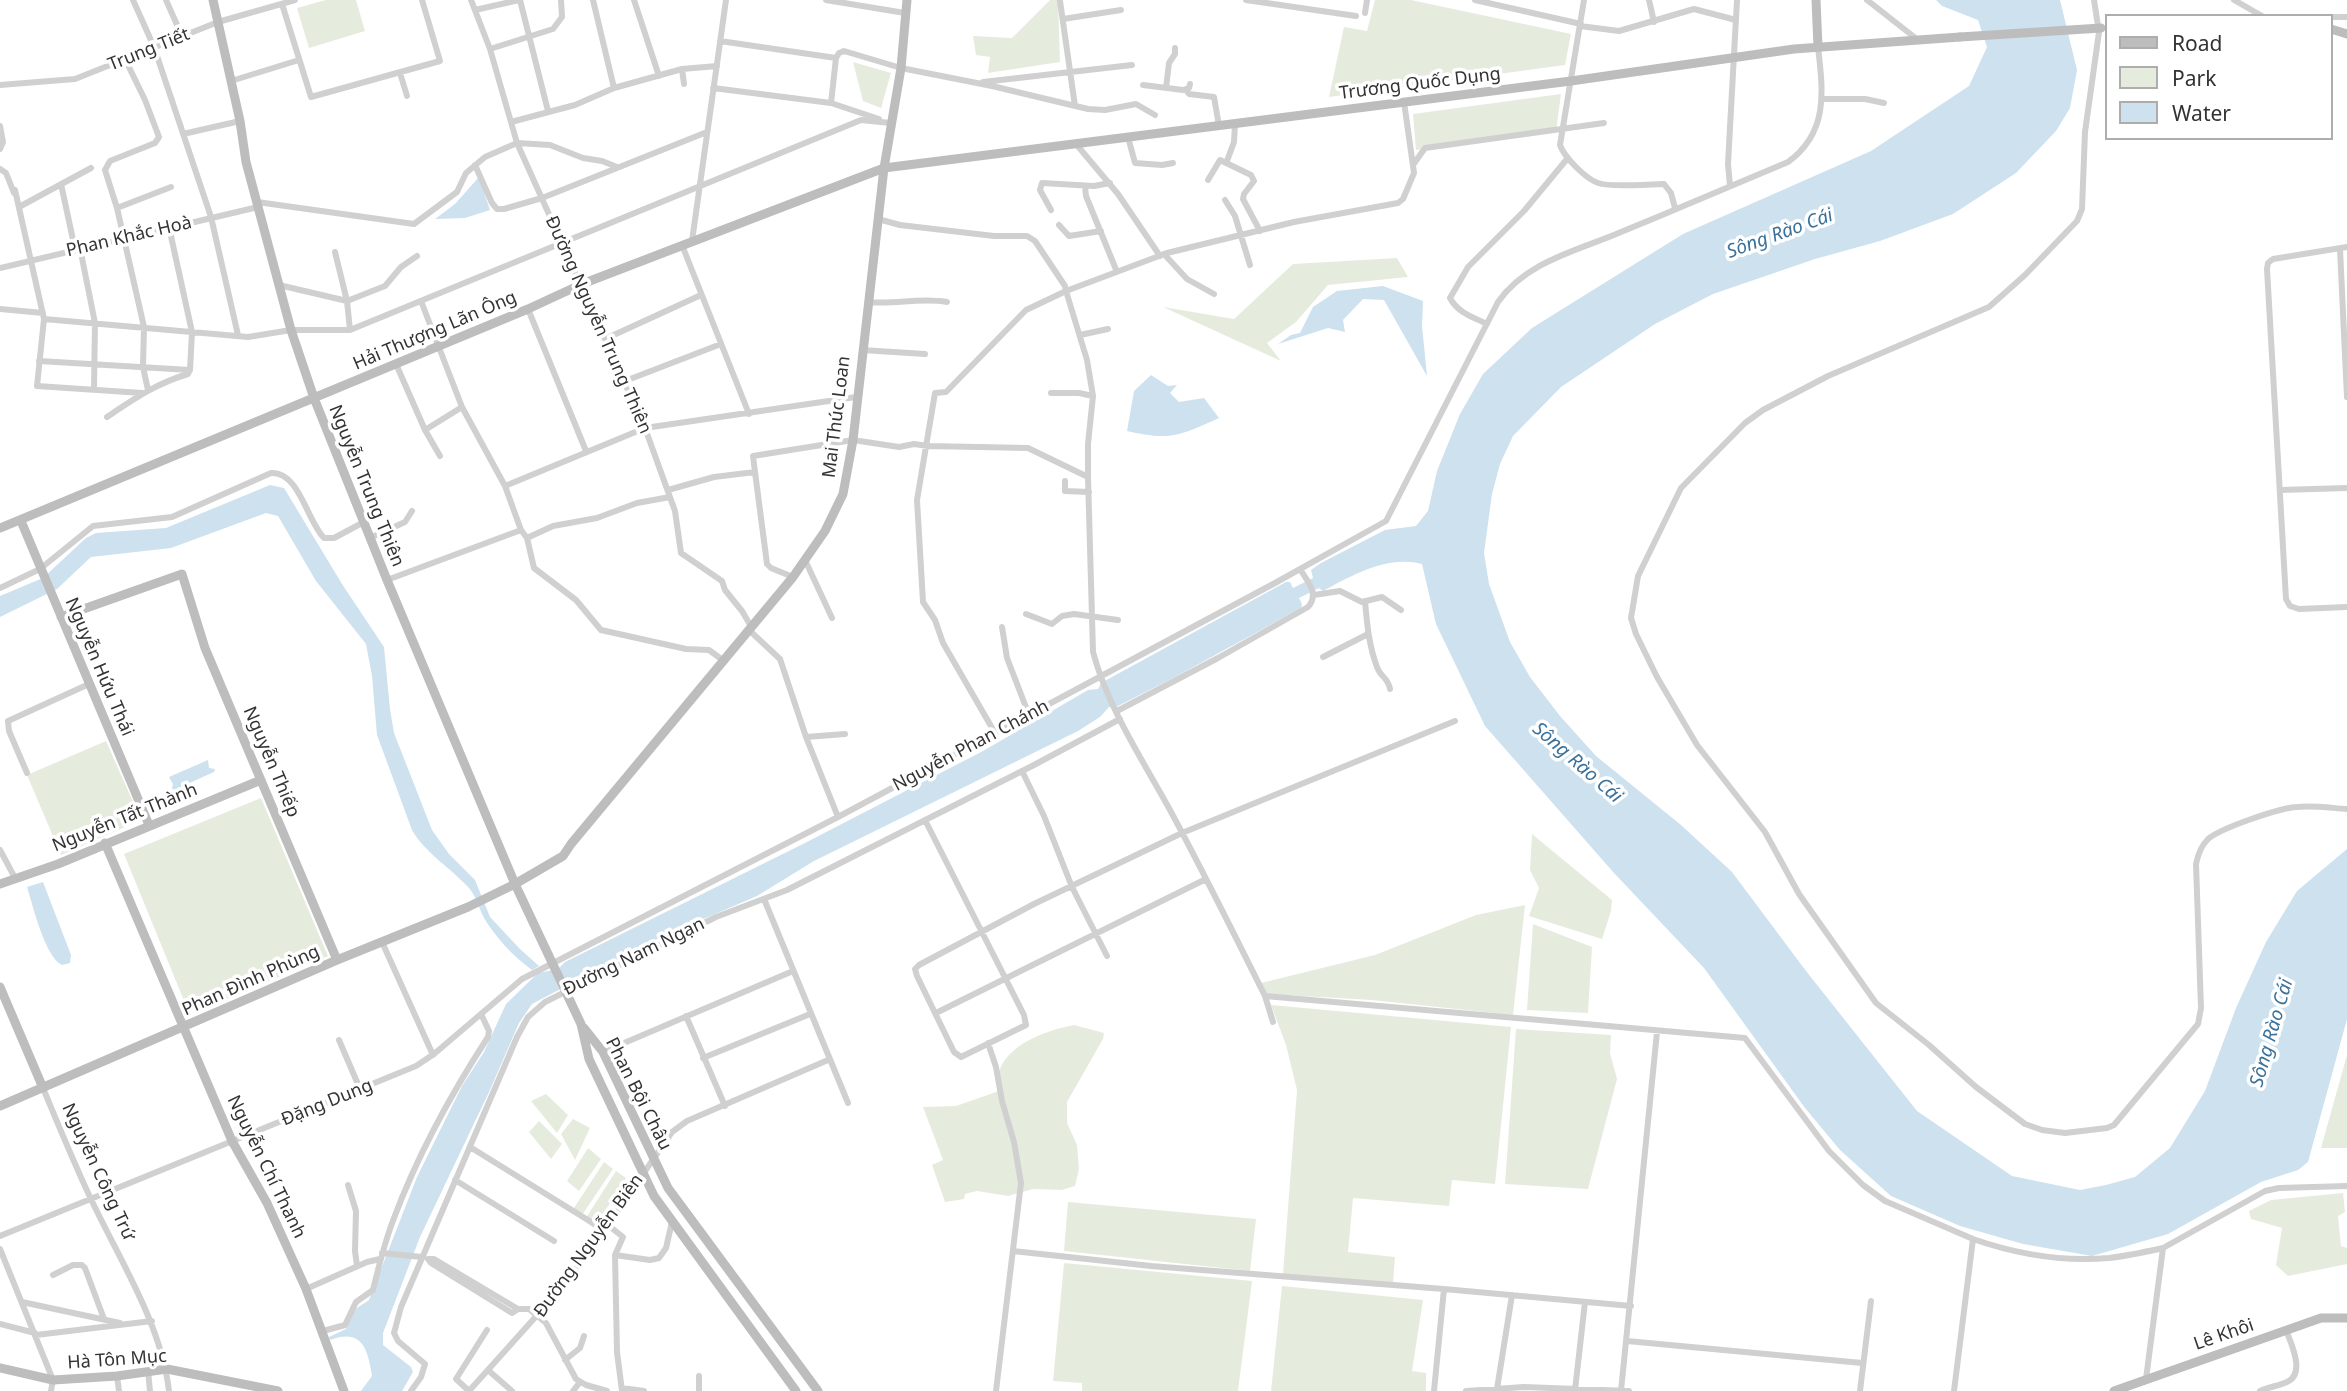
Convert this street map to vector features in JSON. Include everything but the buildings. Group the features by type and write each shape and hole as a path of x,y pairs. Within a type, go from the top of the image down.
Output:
{"street":[{"path":"133,0 154,47 211,217 238,335"},
{"path":"166,0 181,36"},
{"name":"Nguyễn Trung Thiên","path":"213,0 240,121 246,162 291,330 314,398 515,884 581,1024"},
{"name":"Trung Tiết","path":"0,85 75,79 218,22 295,0"},
{"path":"282,4 311,97 440,61 422,0"},
{"name":"Đường Nguyễn Trung Thiên","path":"471,0 490,49 517,143 645,428 675,511 681,553 722,581 751,629 780,659 806,737 838,817"},
{"path":"475,10 520,0 548,111"},
{"path":"490,49 553,29 562,17 561,0"},
{"path":"593,0 614,88"},
{"path":"634,0 659,76"},
{"path":"726,0 699,187 687,243 701,295 749,414"},
{"path":"826,0 905,13"},
{"name":"Mai Thúc Loan","path":"515,884 563,856 793,577 825,531 843,494 853,440 884,168 901,68 907,0"},
{"path":"1246,0 1356,16"},
{"path":"1309,9 1310,0"},
{"path":"1365,13 1367,0"},
{"path":"1475,0 1613,31 1694,9 1736,20"},
{"path":"1584,0 1560,145 1567,159 1598,183 1664,184 1671,193 1675,208"},
{"path":"1649,0 1654,22"},
{"path":"1731,186 1728,164 1737,0"},
{"path":"1567,159 1524,211 1468,267 1450,298 1454,306 1462,312 1487,324 1509,286 1526,273 1581,246 1619,233 1788,162 1802,152 1809,144 1824,99 1816,0"},
{"path":"1867,0 1918,40"},
{"path":"2094,0 2099,32 2085,132 2082,206 2077,221 2025,275 1989,307 1828,376 1763,410 1745,423 1681,488 1638,576 1632,614 1633,625 1657,677 1697,745 1768,836 1799,894 1871,997 1981,1092 2021,1121 2037,1129 2068,1133 2114,1125 2198,1024 2201,1008 2196,864 2206,841 2218,833 2285,809 2347,809"},
{"path":"2234,0 2258,14"},
{"path":"1060,2 1075,106"},
{"path":"1063,19 1122,10"},
{"name":"Trương Quốc Dụng","path":"884,168 1818,47 2104,28"},
{"path":"720,41 836,58"},
{"path":"1166,88 1168,63 1175,54 1175,48"},
{"path":"831,103 836,58 844,51 901,68 1075,106 1101,110 1136,104 1155,115"},
{"path":"125,59 145,100 159,139 106,164 105,173 117,208 144,327 145,392"},
{"path":"231,81 299,60"},
{"path":"974,83 1132,65"},
{"path":"511,122 575,105 614,88 682,69 716,66"},
{"path":"682,69 684,84"},
{"path":"400,73 407,96"},
{"path":"1143,85 1188,87 1189,94 1213,97 1219,126"},
{"path":"713,88 831,103 891,123"},
{"path":"1824,99 1864,99 1884,103"},
{"path":"995,733 943,643 935,620 923,602 917,500 935,393 946,392 1026,310 1066,291 1162,255 1294,222 1398,203 1403,199 1414,173 1404,102"},
{"path":"0,309 95,323 248,337 291,330 350,330 861,120 891,123"},
{"path":"183,134 240,121"},
{"path":"1413,165 1425,148 1604,123"},
{"path":"1227,161 1234,142 1235,124"},
{"path":"0,126 3,142 0,149"},
{"path":"617,167 550,145 517,143 485,156 475,165 497,209 542,198 707,132"},
{"path":"1128,138 1135,163 1173,163"},
{"path":"1076,144 1110,183 1162,255 1186,279 1214,294"},
{"path":"1208,180 1218,162 1227,161 1253,177 1254,183 1242,199 1259,231"},
{"name":"Phan Khắc Hoà","path":"0,268 257,205 414,224 457,192 466,173 475,165"},
{"path":"19,207 91,168"},
{"name":"Hải Thượng Lãn Ông","path":"0,528 440,346 582,284 884,168"},
{"path":"0,169 6,173 19,207"},
{"path":"1051,210 1040,190 1042,183 1085,186 1110,183"},
{"path":"61,184 95,323 94,389"},
{"path":"1085,186 1086,197 1117,272"},
{"path":"117,208 171,187"},
{"path":"15,190 44,316 37,386 145,392"},
{"path":"1225,200 1235,216 1250,265"},
{"path":"878,219 890,223 994,236 1027,236 1035,241 1063,282 1087,360 1093,396 1087,477 1093,652 1120,719 1265,996 1273,1023"},
{"path":"1059,225 1069,236 1101,231"},
{"path":"107,417 145,392 167,380 188,374 190,370 192,332 169,227"},
{"path":"2347,397 2343,248 2273,260 2268,264 2287,603 2299,609 2347,607"},
{"path":"335,252 347,300 350,330"},
{"path":"279,285 347,300 385,286 401,267 417,256"},
{"path":"605,339 701,295"},
{"path":"868,302 893,304 921,299 947,302"},
{"path":"421,301 462,407 505,486 521,530 527,538 534,568 576,600 601,630 685,649 709,650 724,661"},
{"path":"528,309 586,451"},
{"name":"Nguyễn Phan Chánh","path":"552,962 1102,679 1386,521 1487,324"},
{"path":"1080,335 1108,329"},
{"path":"625,381 721,344"},
{"path":"862,350 925,354"},
{"path":"39,361 190,370"},
{"path":"396,364 425,430 440,456"},
{"path":"1051,393 1082,393 1093,396"},
{"path":"505,486 645,428 856,397"},
{"path":"425,430 462,407"},
{"path":"793,577 767,564 753,456 853,440 899,447 914,444 1028,448 1087,477"},
{"path":"527,538 553,526 597,518 714,477 755,472"},
{"path":"0,589 41,571 93,526 172,517 271,473 281,473 290,480 324,538 334,538 364,522"},
{"path":"1065,481 1065,491 1088,492"},
{"path":"2280,490 2347,488"},
{"path":"370,538 405,522 412,511"},
{"name":"Nguyễn Hứu Thái","path":"21,521 149,825"},
{"path":"387,580 521,530"},
{"path":"805,560 832,618"},
{"path":"1116,710 1218,659 1308,607 1314,601 1314,593 1300,569"},
{"name":"Nguyễn Thiếp","path":"61,617 182,574 205,648 337,960"},
{"path":"1314,593 1340,591 1359,601 1382,597 1401,610"},
{"path":"1365,601 1368,634 1377,670 1388,680 1390,690"},
{"path":"1026,614 1052,624 1065,615 1118,620"},
{"path":"1002,627 1007,658 1029,715"},
{"path":"1324,657 1368,634"},
{"path":"27,773 9,732 8,721 89,684"},
{"name":"Đường Nam Ngạn","path":"411,1391 421,1377 425,1364 398,1341 394,1333 401,1307 528,1017 545,1002 566,991 716,916 764,899 925,820 1120,719"},
{"path":"925,820 982,933 1024,1015 1026,1025 961,1057 958,1056 917,976 916,967 982,933 1034,904 1182,833 1455,721"},
{"path":"806,737 845,734"},
{"path":"1022,771 1044,816 1072,887 1107,956"},
{"name":"Nguyễn Tất Thành","path":"0,884 58,864 261,780"},
{"name":"Nguyễn Chí Thanh","path":"105,843 232,1142 267,1203 306,1289 344,1391"},
{"path":"0,850 15,878"},
{"path":"936,1013 1206,879"},
{"name":"Phan Đình Phùng","path":"0,1106 515,884"},
{"path":"764,899 828,1060 848,1103"},
{"path":"382,942 433,1055"},
{"name":"Đặng Dung","path":"0,1236 416,1066 433,1055 522,979 552,962"},
{"path":"603,1052 793,971"},
{"name":"Nguyễn Công Trứ","path":"0,987 4,1007 91,1199 152,1321 167,1370 169,1391"},
{"path":"1265,996 1745,1038 1829,1151 1863,1185 1885,1201 1973,1239 2017,1252 2086,1259 2109,1258 2163,1248 2266,1191 2279,1188 2347,1186"},
{"path":"323,1331 345,1325 356,1302 373,1290 394,1217 431,1134 488,1037 489,1031 481,1014"},
{"path":"704,1058 810,1014"},
{"path":"686,1016 725,1106"},
{"name":"Phan Bội Châu","path":"581,1024 603,1052 668,1188 818,1391"},
{"name":"Phan Bội Châu","path":"581,1024 589,1059 654,1196 796,1391"},
{"path":"1621,1391 1657,1032"},
{"path":"339,1040 360,1089"},
{"path":"988,1044 1014,1142 1021,1183 996,1391"},
{"name":"Đường Nguyễn Biên","path":"470,1391 538,1317 606,1227 653,1157 680,1125 828,1060"},
{"path":"470,1147 622,1234 615,1255 617,1352 622,1390 644,1391"},
{"path":"456,1180 554,1241"},
{"path":"348,1185 356,1211 357,1266"},
{"path":"615,1255 650,1260 659,1258 666,1248 672,1222"},
{"path":"1954,1391 1973,1239"},
{"path":"2146,1380 2163,1248"},
{"path":"0,1249 53,1380 51,1391"},
{"path":"1013,1251 1151,1266 1631,1306"},
{"path":"306,1289 382,1255 434,1259 518,1309 529,1309 546,1323 580,1382 607,1391"},
{"path":"53,1275 73,1265 82,1265 104,1319"},
{"path":"1434,1391 1444,1289"},
{"path":"1497,1389 1512,1295"},
{"path":"1860,1391 1871,1301"},
{"path":"22,1302 127,1324"},
{"path":"1576,1390 1585,1302"},
{"name":"Lê Khôi","path":"2119,1390 2321,1318 2347,1318"},
{"path":"0,1324 36,1334 152,1321"},
{"path":"470,1391 456,1379 487,1330"},
{"path":"2260,1391 2293,1377 2296,1362 2286,1330"},
{"path":"565,1360 580,1348 584,1336"},
{"path":"1627,1341 1862,1363"},
{"name":"Hà Tôn Mục","path":"0,1368 53,1380 167,1370 253,1389 278,1391"},
{"path":"148,1371 150,1391"},
{"path":"489,1371 512,1391"},
{"path":"117,1376 119,1391"},
{"path":"699,1376 699,1391"},
{"path":"573,1391 580,1382"},
{"path":"1466,1391 1524,1387 1629,1391"}],"green space":[{"path":"326,0 356,0 365,31 309,48 297,8"},
{"path":"1050,0 1058,0 1060,62 988,73 990,57 976,55 973,36 1012,38"},
{"path":"1375,0 1411,0 1571,34 1565,65 1329,97 1344,27 1367,31"},
{"path":"853,62 891,73 881,108 863,101"},
{"path":"1561,94 1556,132 1416,150 1413,114"},
{"path":"1397,258 1408,277 1328,285 1296,322 1267,343 1281,361 1163,307 1234,319 1293,264"},
{"path":"106,741 141,820 61,855 27,775"},
{"path":"261,798 328,956 199,1011 187,1008 124,854"},
{"path":"1532,834 1612,900 1602,939 1529,916 1539,888 1530,870"},
{"path":"1525,905 1513,1015 1372,1000 1266,994 1261,983 1375,955 1476,915"},
{"path":"1533,924 1592,947 1588,1013 1527,1010"},
{"path":"1271,1005 1511,1027 1495,1184 1452,1180 1449,1206 1353,1198 1348,1252 1395,1257 1393,1284 1283,1274 1297,1090 1286,1045"},
{"path":"1074,1025 1104,1033 1067,1102 1067,1123 1077,1145 1079,1169 1075,1186 1062,1190 1033,1189 1008,1196 977,1191 965,1194 964,1199 945,1202 932,1165 943,1160 923,1107 956,1106 999,1091 999,1072 1013,1051 1042,1034"},
{"path":"1516,1029 1611,1035 1610,1053 1617,1079 1588,1189 1505,1184"},
{"path":"2347,1055 2347,1148 2321,1148"},
{"path":"546,1094 568,1115 557,1133 531,1101"},
{"path":"573,1119 590,1128 575,1160 561,1134"},
{"path":"539,1121 562,1144 551,1159 529,1132"},
{"path":"588,1148 601,1159 579,1191 567,1181"},
{"path":"604,1162 613,1169 580,1218 572,1211"},
{"path":"616,1171 626,1178 594,1228 584,1221"},
{"path":"2343,1193 2345,1212 2338,1216 2341,1246 2347,1248 2347,1264 2288,1276 2276,1265 2282,1228 2251,1219 2249,1211 2271,1200"},
{"path":"1068,1202 1256,1219 1250,1271 1064,1251"},
{"path":"1064,1263 1252,1281 1238,1391 1082,1391 1082,1383 1053,1381"},
{"path":"1282,1286 1423,1300 1412,1371 1426,1373 1426,1391 1271,1391"}],"water":[{"name":"Sông Rào Cái","path":"1936,0 2060,0 2077,70 2070,108 2056,131 2016,173 1953,214 1880,241 1815,259 1713,294 1655,324 1561,387 1513,436 1500,464 1492,494 1484,553 1489,584 1510,642 1530,677 1560,716 1596,756 1681,825 1732,872 1917,1111 2012,1176 2080,1190 2135,1177 2170,1148 2205,1091 2236,1008 2266,942 2297,891 2347,849 2347,1019 2308,1162 2298,1170 2261,1182 2168,1234 2092,1256 2023,1244 1960,1226 1891,1196 1840,1150 1805,1108 1704,968 1614,873 1485,726 1436,624 1422,564 1396,562 1371,568 1323,591 1319,588 1299,598 1301,608 1175,677 1116,707 1109,707 1100,717 1078,731 814,861 757,896 650,942 532,1004 519,1023 420,1237 383,1333 383,1345 411,1367 413,1372 402,1391 361,1391 372,1376 362,1343 350,1337 330,1340 329,1337 346,1329 354,1310 369,1300 417,1177 462,1086 484,1052 506,1004 538,973 558,969 565,962 983,751 1088,690 1098,689 1101,683 1286,582 1290,582 1293,588 1313,578 1311,570 1321,563 1385,530 1416,526 1428,511 1437,471 1460,414 1483,374 1532,328 1683,234 1871,151 1969,86 1987,47 1978,20 1942,6"},
{"path":"479,177 490,210 465,218 435,219 455,204"},
{"path":"1383,286 1423,301 1422,326 1427,376 1384,300 1363,299 1343,320 1345,332 1328,328 1278,344 1291,335 1300,333 1313,307 1337,291"},
{"path":"1151,375 1168,386 1177,385 1170,393 1179,402 1204,398 1219,418 1174,435 1154,436 1127,431 1134,391"},
{"path":"270,485 284,488 384,647 394,733 432,830 449,854 475,880 490,917 539,966 532,970 494,933 469,888 424,846 412,830 377,735 372,676 366,644 316,581 278,516 266,513 171,548 91,557 57,589 0,617 0,596 43,578 86,538 96,533 166,528"},
{"path":"208,760 209,768 215,769 214,772 174,790 172,788 169,777"},
{"path":"43,882 71,955 70,963 62,965 56,960 45,942 36,918 27,887"}]}
